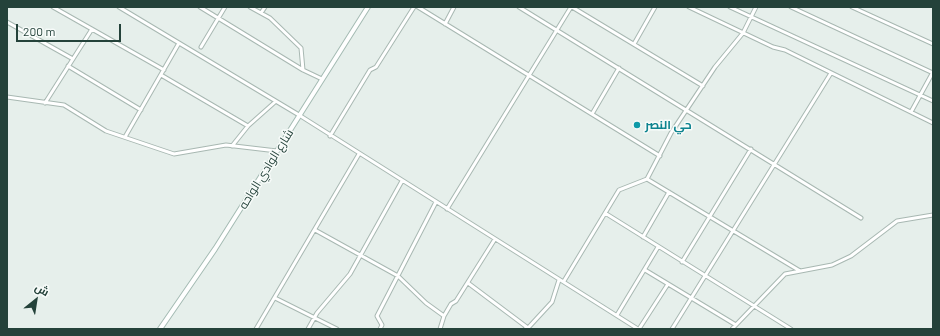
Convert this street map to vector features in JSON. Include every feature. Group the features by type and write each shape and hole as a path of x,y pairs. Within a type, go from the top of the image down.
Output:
{"main road":[{"name":"شارع الوادي الواحه","path":"160,329 207,262 366,8"}],"street":[{"path":"53,7 164,70"},
{"path":"119,7 125,9 178,44 299,116 495,240 564,281 638,329 668,284"},
{"path":"200,7 303,70 322,79"},
{"path":"201,47 226,7"},
{"path":"250,7 270,18 300,48 303,70"},
{"path":"261,14 265,7"},
{"path":"330,136 370,70 376,67 414,7"},
{"path":"418,7 660,156"},
{"path":"445,24 454,7"},
{"path":"519,7 861,218"},
{"path":"447,209 572,7 703,86"},
{"path":"634,44 655,7"},
{"path":"689,7 773,47 785,50 933,123"},
{"path":"730,7 933,101"},
{"path":"564,281 619,190 647,179 671,133 715,67 743,33 756,7"},
{"path":"791,7 933,73 911,112"},
{"path":"852,7 933,44"},
{"path":"7,22 73,59"},
{"path":"45,103 92,29"},
{"path":"125,137 178,44"},
{"path":"68,66 141,110"},
{"path":"592,114 618,68"},
{"path":"672,329 831,73"},
{"path":"161,74 248,126"},
{"path":"7,97 64,105 106,131 174,154 226,145 277,151"},
{"path":"232,146 248,126 274,102"},
{"path":"682,262 751,149"},
{"path":"256,329 359,154"},
{"path":"647,179 800,271"},
{"path":"308,329 314,318 350,274 402,181"},
{"path":"643,237 670,192"},
{"path":"380,329 382,325 377,316 436,202"},
{"path":"605,213 790,329"},
{"path":"732,329 785,274 832,265 851,256 897,221 933,215"},
{"path":"315,230 398,276 426,303 444,316"},
{"path":"440,329 444,316 451,304 456,301 495,240"},
{"path":"617,316 658,247"},
{"path":"645,270 736,325"},
{"path":"468,283 526,328 552,302 560,280"},
{"path":"275,298 337,329"}],"place":[{"name":"حي النصر","path":"637,125"}]}
